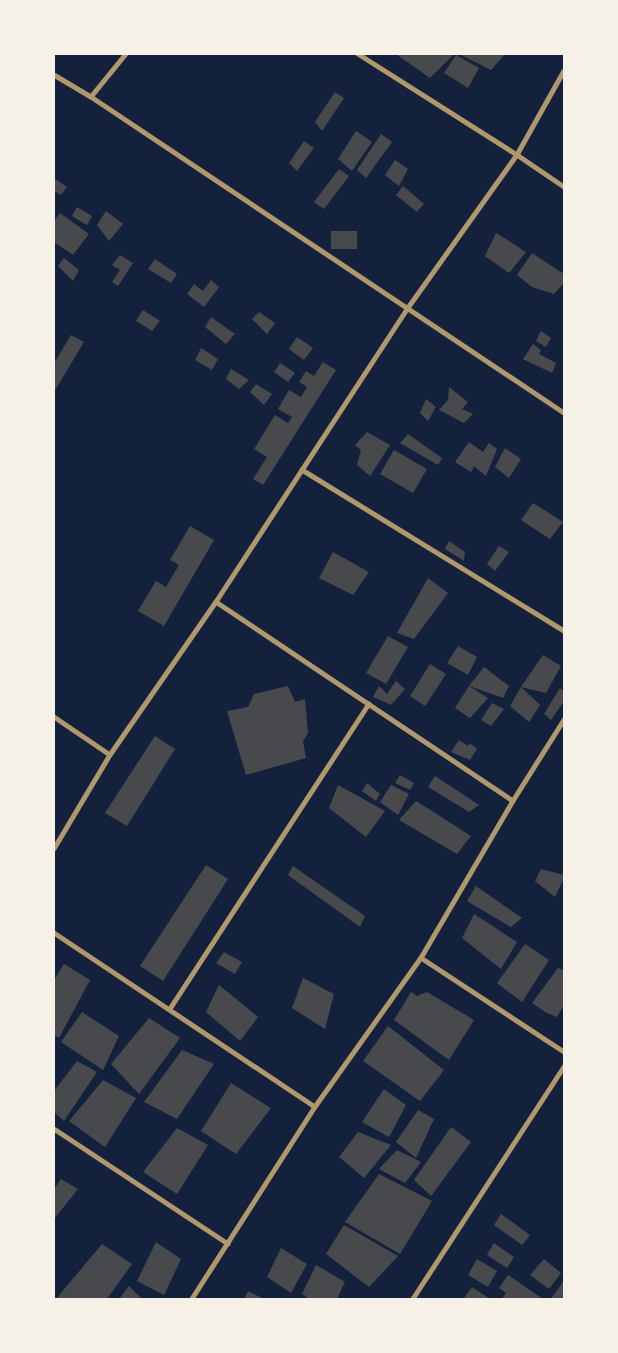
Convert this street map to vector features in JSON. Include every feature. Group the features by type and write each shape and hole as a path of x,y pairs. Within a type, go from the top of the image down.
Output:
{"street":[{"path":"91,97 126,54"},
{"path":"358,54 564,187"},
{"path":"54,849 110,755 216,602 408,308 517,155 564,71"},
{"path":"54,75 91,97 564,413"},
{"path":"302,470 564,631"},
{"path":"216,602 513,802"},
{"path":"170,1009 369,704"},
{"path":"54,718 110,755"},
{"path":"192,1299 315,1106 421,958 564,720"},
{"path":"54,933 315,1106"},
{"path":"421,958 564,1052"},
{"path":"413,1299 564,1067"},
{"path":"54,1129 228,1244"}],"building":[{"path":"396,54 454,54 430,78"},
{"path":"459,54 505,54 491,70"},
{"path":"456,55 479,68 468,88 444,73"},
{"path":"335,92 344,98 322,131 315,122"},
{"path":"356,131 372,142 352,171 338,159"},
{"path":"381,134 392,142 366,178 357,170"},
{"path":"304,141 314,148 297,171 289,163"},
{"path":"395,160 408,169 399,186 385,175"},
{"path":"339,169 349,176 324,209 314,202"},
{"path":"54,178 67,187 61,195 54,191"},
{"path":"403,186 424,204 417,212 396,195"},
{"path":"77,207 92,216 87,225 72,216"},
{"path":"106,211 123,224 109,241 97,225"},
{"path":"60,213 89,234 73,255 54,242 54,221"},
{"path":"331,231 357,231 357,249 331,249"},
{"path":"496,233 526,252 509,273 485,256"},
{"path":"532,253 564,274 564,283 554,294 532,287 517,275"},
{"path":"120,255 133,263 118,286 112,282 120,270 112,265"},
{"path":"64,258 79,270 73,281 58,266"},
{"path":"155,259 177,274 171,283 148,269"},
{"path":"211,280 219,287 204,307 187,294 194,284 203,291"},
{"path":"143,310 160,321 152,331 136,321"},
{"path":"259,312 275,323 267,334 252,319"},
{"path":"211,317 235,334 226,344 205,327"},
{"path":"541,331 551,338 546,347 536,341"},
{"path":"71,335 84,342 54,392 54,363"},
{"path":"297,337 313,348 304,360 289,349"},
{"path":"533,344 541,350 539,354 556,363 552,373 523,359"},
{"path":"201,348 218,359 212,370 195,360"},
{"path":"323,362 336,370 263,485 253,479 267,457 254,449 275,415 288,423 292,417 278,409 289,390 301,397 307,387 299,382 306,371 314,376"},
{"path":"280,363 295,373 288,382 274,372"},
{"path":"231,369 249,380 239,389 226,379"},
{"path":"256,384 272,394 264,405 250,392"},
{"path":"449,387 468,402 462,409 473,414 464,423 439,410 448,400"},
{"path":"426,399 436,407 428,421 420,413"},
{"path":"367,432 390,445 370,476 357,465 361,450 355,445"},
{"path":"408,434 442,458 438,465 400,443"},
{"path":"469,442 483,452 489,443 497,449 486,476 474,466 471,472 455,462"},
{"path":"505,448 521,459 509,478 495,467"},
{"path":"394,450 427,469 413,493 380,474"},
{"path":"533,503 563,522 550,539 521,520"},
{"path":"190,526 214,540 164,626 138,611 156,581 166,587 179,565 170,560"},
{"path":"449,541 465,552 464,561 445,549"},
{"path":"499,546 509,552 495,571 487,564"},
{"path":"333,552 369,572 353,595 319,578"},
{"path":"428,578 448,593 414,639 397,633"},
{"path":"388,636 408,647 386,684 366,673"},
{"path":"458,646 477,657 468,675 447,663"},
{"path":"543,655 561,666 546,693 521,687"},
{"path":"430,664 446,674 425,706 410,696"},
{"path":"484,667 509,686 503,698 469,686"},
{"path":"396,681 405,689 391,705 373,697 379,686 387,694"},
{"path":"288,686 295,702 305,699 308,733 303,741 306,758 246,775 227,711 248,707 254,694"},
{"path":"469,686 488,698 470,718 455,708"},
{"path":"521,687 540,705 529,722 510,706"},
{"path":"560,688 564,691 564,701 551,720 544,714"},
{"path":"492,703 504,709 491,726 481,720"},
{"path":"155,736 175,749 127,826 105,813"},
{"path":"459,740 468,746 470,743 477,749 470,760 451,752"},
{"path":"400,775 414,783 410,790 395,783"},
{"path":"435,776 479,805 469,812 428,787"},
{"path":"367,783 380,794 376,801 362,791"},
{"path":"338,785 385,811 366,837 329,808"},
{"path":"391,785 409,794 398,815 380,802"},
{"path":"416,801 471,836 457,854 399,820"},
{"path":"206,865 228,879 163,981 140,966"},
{"path":"293,866 365,916 360,927 288,875"},
{"path":"541,869 564,875 555,897 535,881"},
{"path":"476,886 522,918 511,927 467,901"},
{"path":"474,914 517,942 501,969 462,938"},
{"path":"525,944 549,960 522,1002 497,983"},
{"path":"224,952 242,962 235,974 216,963"},
{"path":"64,964 90,980 59,1038 54,1035 54,980"},
{"path":"558,968 564,970 564,1005 557,1017 545,1012 532,1003"},
{"path":"303,978 334,994 325,1029 292,1008"},
{"path":"219,985 258,1017 240,1041 206,1012"},
{"path":"411,992 417,996 427,992 474,1020 449,1060 394,1020"},
{"path":"82,1012 119,1036 103,1070 61,1042"},
{"path":"149,1018 180,1038 139,1094 111,1064"},
{"path":"388,1026 444,1070 420,1101 363,1061"},
{"path":"182,1050 214,1064 177,1119 144,1102"},
{"path":"77,1061 97,1072 64,1121 54,1112 54,1091"},
{"path":"103,1080 136,1098 105,1147 69,1121"},
{"path":"231,1083 271,1108 236,1154 201,1131"},
{"path":"384,1089 406,1105 389,1137 362,1122"},
{"path":"418,1110 434,1119 416,1158 396,1142"},
{"path":"451,1127 471,1142 431,1196 414,1180"},
{"path":"177,1128 208,1145 177,1194 143,1172"},
{"path":"358,1132 391,1145 364,1178 339,1157"},
{"path":"397,1150 421,1162 405,1183 379,1169"},
{"path":"379,1174 432,1201 400,1254 345,1222"},
{"path":"61,1179 78,1189 54,1219 54,1189"},
{"path":"501,1214 530,1235 522,1245 494,1225"},
{"path":"344,1225 398,1256 369,1287 326,1254"},
{"path":"156,1242 181,1259 164,1295 137,1281"},
{"path":"494,1243 514,1257 507,1268 487,1255"},
{"path":"102,1244 132,1264 107,1299 56,1299"},
{"path":"281,1248 307,1264 291,1293 267,1277"},
{"path":"477,1259 497,1271 488,1287 468,1275"},
{"path":"544,1259 561,1273 549,1289 530,1275"},
{"path":"316,1265 345,1282 337,1299 309,1299 302,1294"},
{"path":"508,1275 543,1299 502,1299 506,1293 499,1288"},
{"path":"564,1280 564,1299 551,1299"},
{"path":"129,1286 142,1299 119,1299"},
{"path":"472,1287 490,1299 464,1298"},
{"path":"248,1291 264,1299 244,1299"}]}
